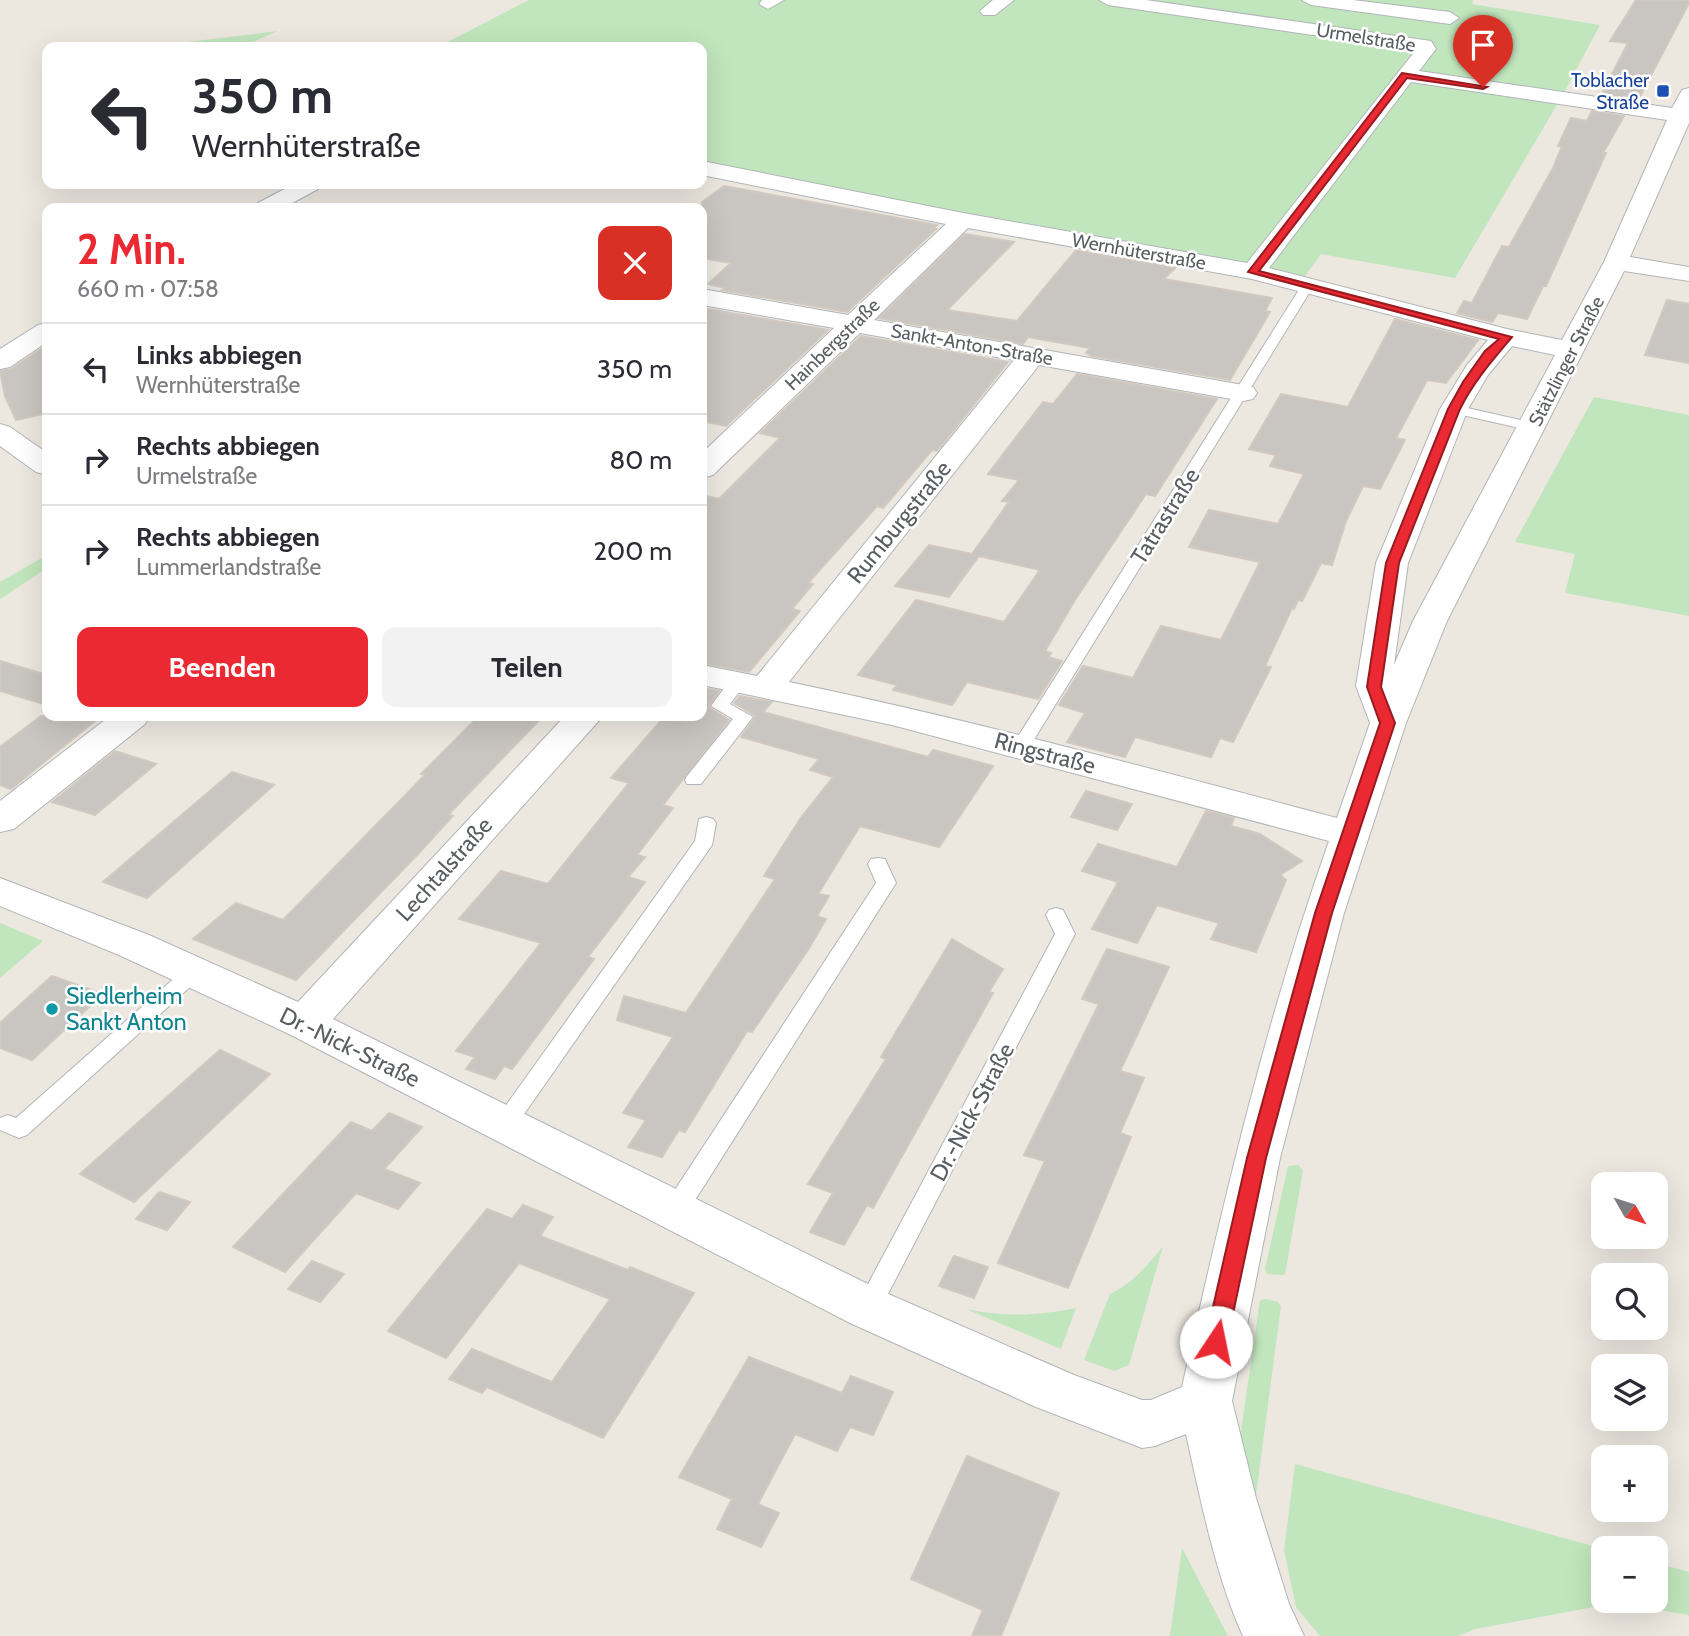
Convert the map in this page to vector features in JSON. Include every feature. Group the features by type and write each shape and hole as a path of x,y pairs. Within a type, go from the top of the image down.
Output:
{"street":[{"path":"989,11 1005,0"},
{"name":"Urmelstraße","path":"1108,0 1157,4 1424,45 1426,49 1253,272"},
{"path":"1311,0 1451,18"},
{"path":"1424,45 1432,43 1464,0"},
{"path":"1131,22 1157,4"},
{"path":"1405,75 1686,109"},
{"name":"Stätzlinger Straße","path":"1275,1636 1263,1615 1228,1498 1205,1401 1257,1158 1324,913 1388,723 1430,621 1616,262 1686,109"},
{"name":"Wernhüterstraße","path":"707,169 963,220 1253,272 1506,337 1572,350"},
{"path":"275,203 301,189"},
{"name":"Hainbergstraße","path":"707,464 963,220"},
{"path":"1616,262 1689,274"},
{"name":"Sankt-Anton-Straße","path":"707,298 1242,393"},
{"path":"0,361 42,334"},
{"path":"1388,723 1374,687 1392,563 1454,409 1467,384 1489,354 1506,337"},
{"name":"Rumburgstraße","path":"751,686 1033,355"},
{"path":"0,433 40,455"},
{"path":"1384,612 1430,621"},
{"name":"Ringstraße","path":"707,677 893,715 1021,746 1349,834"},
{"path":"0,820 126,721"},
{"name":"Lechtalstraße","path":"304,1023 580,721"},
{"name":"Dr.-Nick-Straße","path":"0,891 134,945 304,1023 868,1308 1055,1391 1142,1424 1155,1423 1205,1401"}],"lane":[{"name":"Tatrastraße","path":"1021,746 1308,285"},
{"path":"1454,409 1533,426"},
{"path":"694,780 744,717 720,706 751,686"},
{"path":"505,1124 705,841 706,823"},
{"path":"676,1209 886,883 878,864"},
{"name":"Dr.-Nick-Straße","path":"868,1308 1065,934 1056,915"},
{"path":"8,1124 19,1129 194,972"}],"green space":[{"path":"529,0 1473,0 1472,4 1600,25 1561,98 1455,278 1321,254 1303,279 707,165 707,42 448,42"},
{"path":"278,31 253,42 188,42"},
{"path":"1594,397 1689,415 1689,616 1565,593 1575,554 1515,542"},
{"path":"42,558 42,571 0,599 0,582"},
{"path":"0,923 43,941 0,978"},
{"path":"1298,1165 1303,1170 1285,1275 1267,1274 1265,1269 1288,1166"},
{"path":"1163,1246 1129,1365 1114,1371 1084,1360 1110,1294 1133,1279"},
{"path":"1260,1300 1278,1302 1281,1306 1253,1518 1235,1472"},
{"path":"1076,1308 1061,1349 966,1309 1021,1315"},
{"path":"1295,1464 1591,1545 1591,1607 1475,1629 1458,1636 1320,1636 1296,1607 1284,1550"},
{"path":"1182,1548 1228,1636 1170,1636"},
{"path":"1668,1566 1689,1572 1689,1615 1668,1612"}],"building":[{"path":"1636,0 1689,0 1689,3 1638,100 1601,95 1628,43 1610,41"},
{"path":"1592,111 1624,116 1603,153 1606,153 1546,286 1543,286 1527,319 1498,313 1492,322 1457,313 1464,301 1472,303 1502,246 1509,247 1553,168 1562,146 1558,146 1571,118 1587,121"},
{"path":"724,186 937,225 932,229 936,229 847,312 722,290 725,288 708,284 731,263 707,259 707,203 702,202"},
{"path":"965,234 1014,242 947,310 1017,321 1076,250 1175,268 1164,279 1272,298 1265,311 1270,312 1230,380 1092,356 1086,353 1090,348 1028,337 1023,344 879,318"},
{"path":"1667,300 1689,304 1689,363 1645,355"},
{"path":"707,309 828,330 726,426 707,422"},
{"path":"1395,319 1478,340 1446,383 1427,380 1396,438 1405,440 1380,489 1363,486 1346,521 1332,565 1321,563 1302,601 1298,600 1294,609 1292,608 1265,666 1271,667 1233,742 1220,738 1211,757 1135,737 1125,757 1067,742 1085,713 1059,705 1083,666 1133,678 1161,626 1221,640 1260,562 1189,547 1209,510 1278,524 1304,474 1270,466 1276,455 1249,449 1281,394 1348,407"},
{"path":"861,336 1008,362 937,451 932,450 883,508 877,506 808,583 813,584 792,609 800,611 749,672 707,664 707,496 719,499 780,438 760,433"},
{"path":"42,348 42,414 16,420 5,396 0,371 11,369"},
{"path":"1077,374 1217,399 1155,496 1146,494 1075,600 1045,651 1051,653 1048,657 1062,661 1038,699 967,682 952,705 893,690 897,685 858,675 916,600 1004,622 1040,570 979,556 949,597 895,586 929,545 972,554 1009,502 1002,501 1019,480 988,474 1043,402 1053,404"},
{"path":"0,661 42,674 42,704 0,691"},
{"path":"707,689 719,691 708,707 729,720 663,805 673,808 637,855 645,857 628,877 645,882 588,957 594,959 512,1069 504,1066 495,1079 466,1069 475,1057 456,1051 541,943 459,919 501,871 548,884 629,783 611,778 661,721 707,721"},
{"path":"740,696 772,702 763,712 928,757 933,750 993,766 939,847 860,826 818,894 829,896 817,916 826,919 808,950 752,1032 747,1031 685,1132 679,1130 662,1157 628,1147 646,1120 623,1113 673,1037 617,1020 624,996 686,1013 775,879 764,876 800,819 833,777 810,770 819,759 741,737 756,716 734,703"},
{"path":"41,716 42,721 95,721 11,789 0,785 0,747"},
{"path":"474,721 538,721 448,815 453,816 418,854 296,980 193,939 236,903 283,920 425,775 421,774"},
{"path":"115,751 156,764 95,815 52,802"},
{"path":"232,772 274,785 147,898 103,882"},
{"path":"1086,791 1132,804 1117,830 1071,817"},
{"path":"1206,811 1234,818 1231,826 1260,834 1302,861 1280,875 1286,880 1256,952 1211,939 1219,923 1157,905 1137,943 1092,929 1118,882 1082,871 1098,844 1177,867"},
{"path":"952,939 1003,969 989,992 993,993 873,1208 867,1205 844,1245 810,1232 833,1193 808,1184 886,1059 881,1057"},
{"path":"1107,949 1169,967 1120,1071 1144,1078 1120,1133 1131,1137 1068,1288 998,1263 1045,1161 1024,1155 1099,1004 1082,999"},
{"name":"Siedlerheim Sankt Anton","path":"52,976 103,994 32,1060 0,1048 0,1023"},
{"path":"220,1050 270,1074 134,1202 80,1174"},
{"path":"389,1113 422,1127 384,1169 420,1183 398,1209 356,1193 285,1272 233,1247 351,1122 372,1131"},
{"path":"159,1192 190,1202 167,1230 136,1219"},
{"path":"523,1205 553,1217 540,1236 628,1270 630,1267 694,1293 603,1438 487,1387 482,1393 449,1379 472,1349 552,1382 610,1299 519,1263 446,1358 388,1331 487,1209 512,1219"},
{"path":"954,1256 988,1267 974,1298 939,1286"},
{"path":"312,1261 344,1274 320,1302 288,1289"},
{"path":"749,1357 842,1393 851,1376 893,1392 873,1435 850,1427 837,1451 795,1434 758,1504 779,1513 761,1547 717,1529 732,1499 679,1477"},
{"path":"967,1456 1059,1493 1001,1636 972,1636 983,1610 911,1579"}],"place":[{"name":"Toblacher Straße","path":"1663,91"},
{"name":"Siedlerheim Sankt Anton","path":"52,1009"}],"route":[{"path":"1216,1342 1257,1158 1324,913 1388,723 1374,687 1392,563 1454,409 1467,384 1489,354 1506,337 1253,272 1405,75 1483,87"}]}
